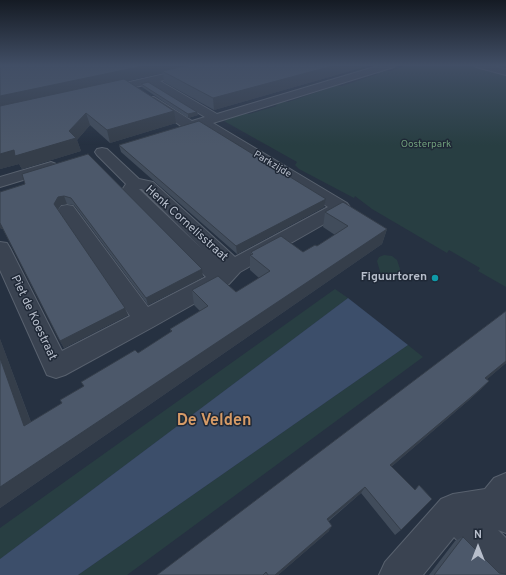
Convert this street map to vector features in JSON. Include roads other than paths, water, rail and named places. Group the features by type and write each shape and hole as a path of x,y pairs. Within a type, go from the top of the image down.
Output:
{"street":[{"path":"91,94 100,92"},
{"path":"143,92 203,122"},
{"path":"166,92 203,122"},
{"path":"176,130 303,92"},
{"name":"Parkzijde","path":"203,122 341,207"},
{"name":"Henk Cornelisstraat","path":"102,152 134,183 130,190 227,273 341,207"},
{"path":"0,182 66,163"},
{"path":"67,210 145,320 227,273"},
{"name":"Piet de Koestraat","path":"0,248 56,367 145,320"},
{"path":"398,575 452,512 502,504"},
{"path":"452,512 506,564"}],"water":[{"path":"348,298 408,345 78,575 0,575 0,559"}],"place":[{"name":"Figuurtoren","path":"435,278"}],"district":[{"name":"De Velden","path":"214,422"}],"park label":[{"name":"Oosterpark","path":"426,145"}]}
